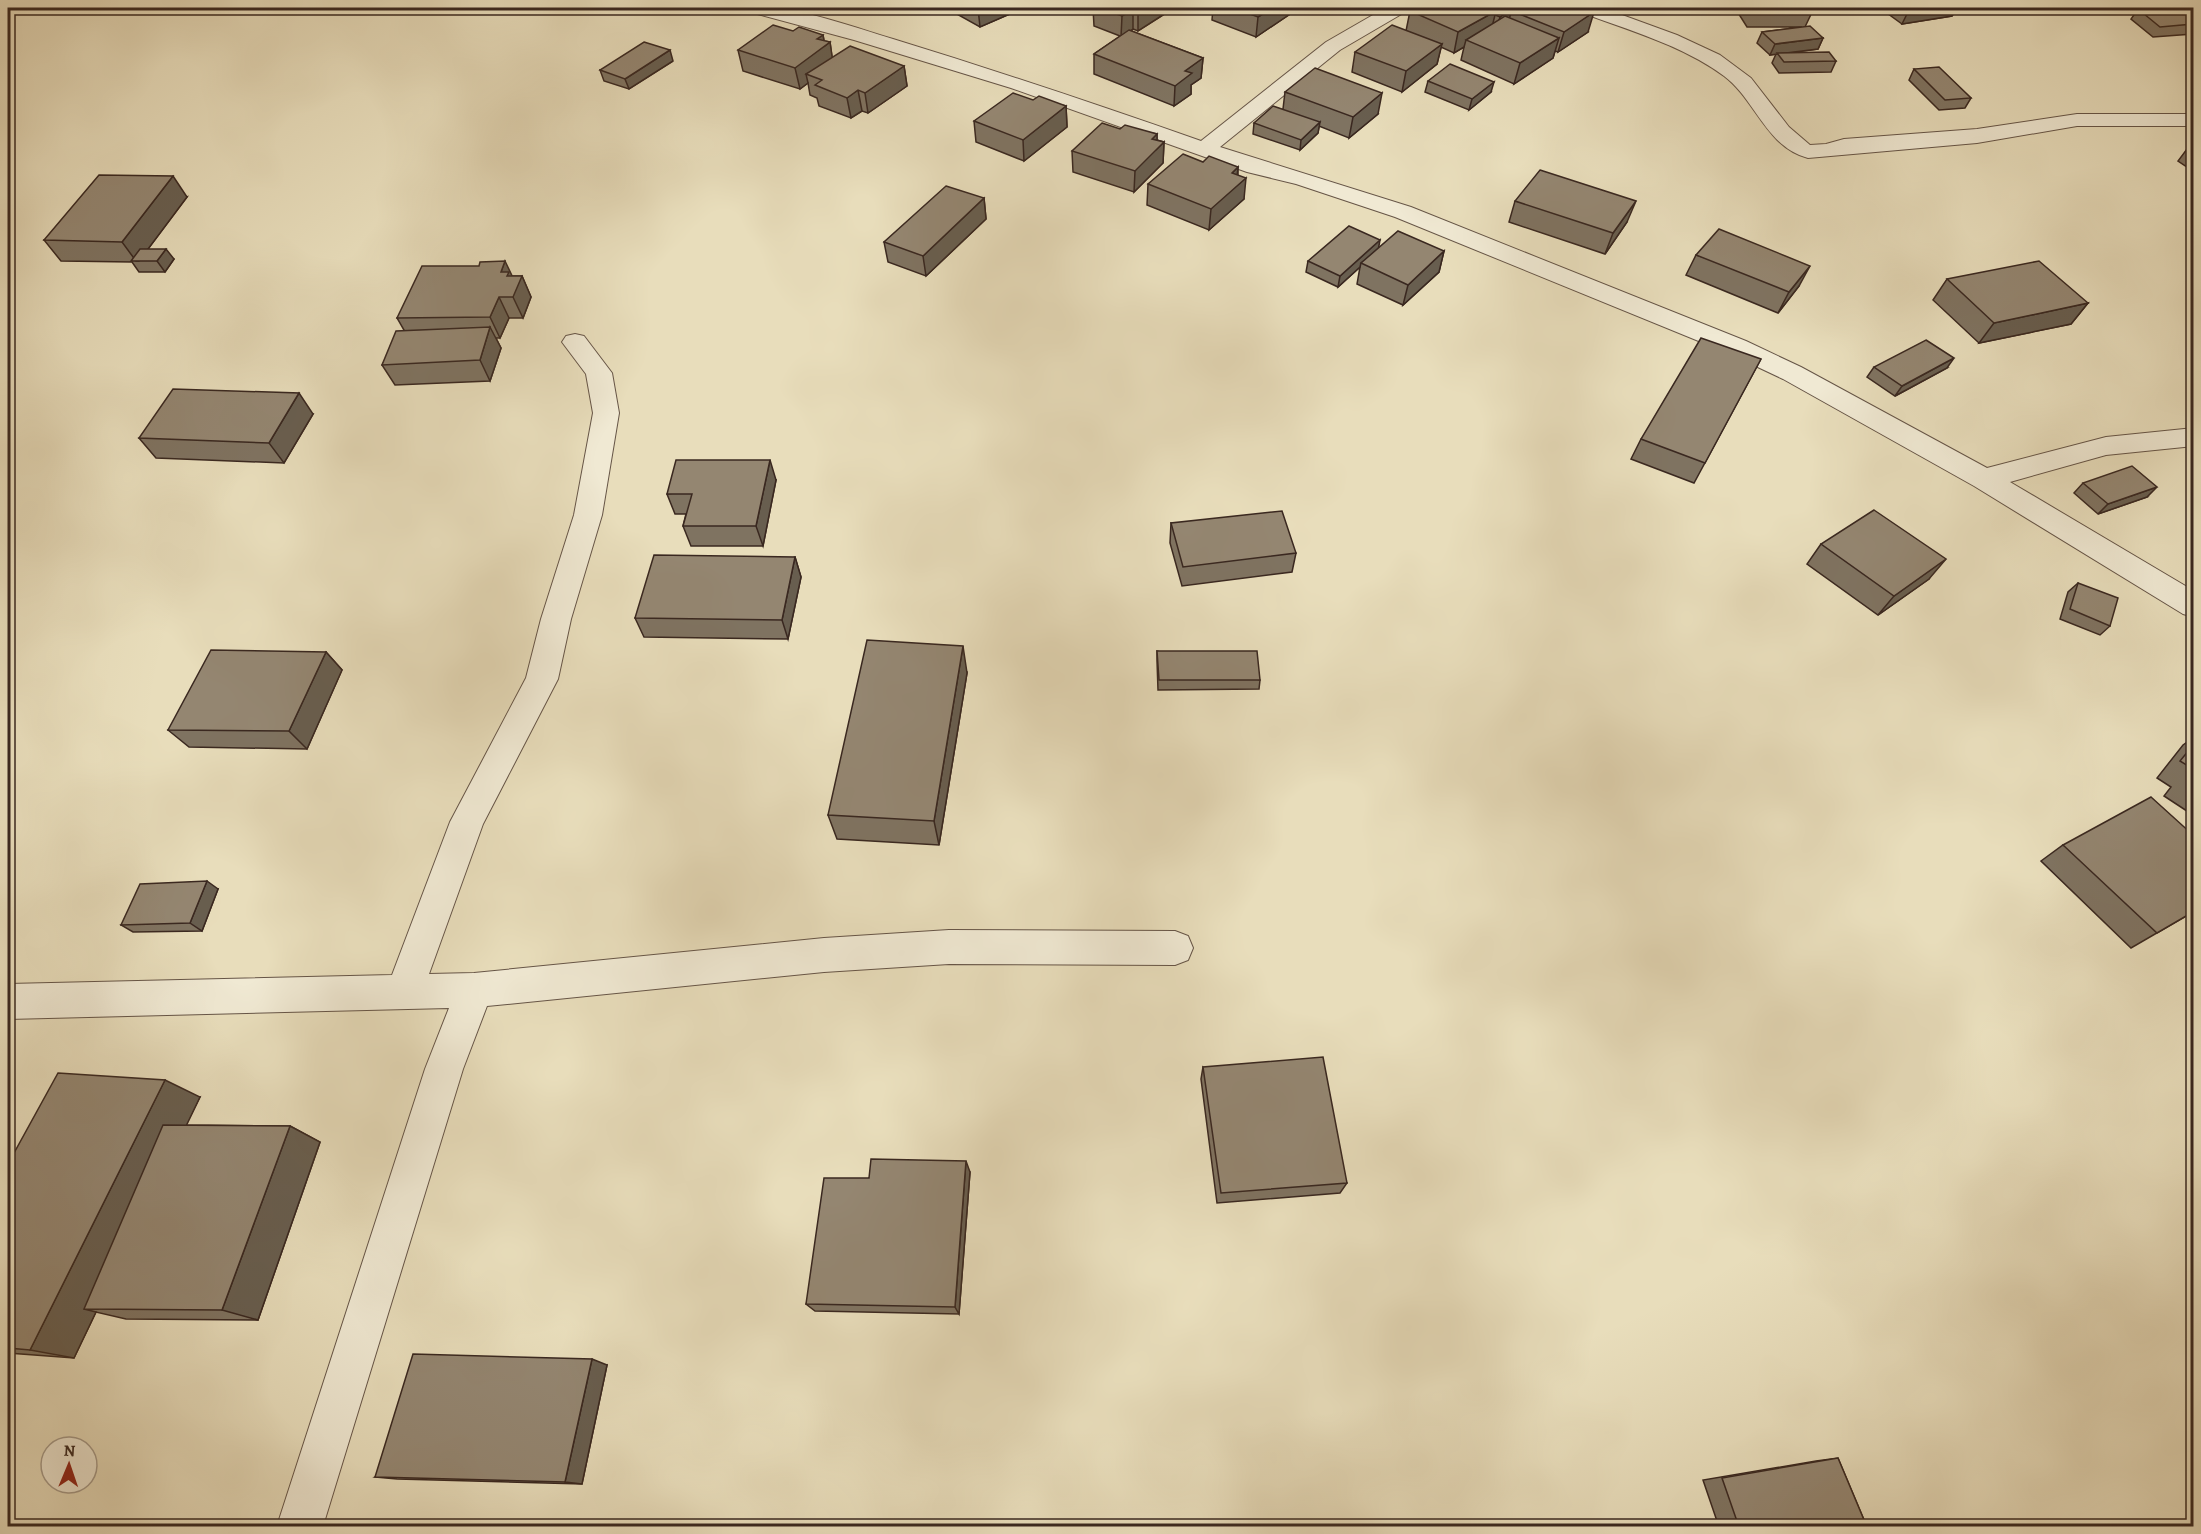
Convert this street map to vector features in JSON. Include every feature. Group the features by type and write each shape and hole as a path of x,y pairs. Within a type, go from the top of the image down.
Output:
{"street":[{"path":"758,8 861,36 1018,84 1255,166 1304,179 1403,212 1737,347 1792,374 1984,479 2193,606"},
{"path":"1205,148 1333,46 1398,8"},
{"path":"1587,8 1697,52 1726,68 1744,82 1786,136 1797,146 1808,151 1828,152 1844,146 1977,136 2077,120 2193,120"},
{"path":"404,993 466,822 542,679 556,619 588,515 606,413 599,373 575,342"},
{"path":"1984,479 2106,446 2193,437"},
{"path":"8,1001 474,990 824,955 949,947 1175,948"},
{"path":"300,1527 444,1069 474,990"}],"building":[{"path":"1099,8 1143,8 1138,11 1133,9 1122,16"},
{"path":"1233,8 1272,8 1258,17"},
{"path":"1416,8 1488,8 1496,11 1458,32 1410,11"},
{"path":"1488,8 1513,8 1500,17 1495,15 1496,11"},
{"path":"1517,8 1583,8 1594,12 1564,32 1512,11"},
{"path":"2188,8 2193,12 2193,24 2160,27 2138,9"},
{"path":"1505,16 1559,38 1520,63 1466,40"},
{"path":"773,25 793,31 799,27 823,35 817,39 830,42 795,68 738,50"},
{"path":"1392,25 1442,44 1406,71 1355,52"},
{"path":"1810,26 1823,38 1775,44 1762,32"},
{"path":"1129,30 1203,58 1185,71 1192,73 1175,86 1094,54"},
{"path":"644,42 670,50 625,79 600,70"},
{"path":"850,46 904,66 865,93 858,90 847,98 815,85 822,80 806,74"},
{"path":"1829,52 1836,61 1784,62 1777,53"},
{"path":"1450,64 1494,82 1472,99 1428,81"},
{"path":"1939,67 1971,98 1945,100 1914,69"},
{"path":"1315,68 1382,93 1353,117 1285,92"},
{"path":"1013,93 1033,100 1039,96 1066,106 1023,140 974,121"},
{"path":"1273,106 1320,122 1301,140 1254,123"},
{"path":"1102,123 1120,129 1125,125 1157,134 1152,139 1164,142 1135,171 1072,151"},
{"path":"1183,154 1203,162 1209,156 1238,167 1232,173 1246,178 1211,209 1148,184"},
{"path":"1540,170 1636,201 1613,233 1515,201"},
{"path":"99,175 173,176 122,242 44,240"},
{"path":"946,186 984,198 923,256 884,242"},
{"path":"1349,226 1380,240 1340,276 1308,261"},
{"path":"1719,229 1810,266 1789,292 1696,255"},
{"path":"1398,231 1444,251 1408,285 1361,263"},
{"path":"140,249 166,249 157,261 131,261"},
{"path":"505,261 501,272 509,272 507,276 522,276 513,297 499,297 490,317 397,318 422,266 479,266 480,262"},
{"path":"2039,261 2088,303 1994,323 1947,279"},
{"path":"490,327 480,360 382,365 396,331"},
{"path":"1701,338 1761,359 1705,463 1641,439"},
{"path":"1926,340 1954,358 1902,386 1874,367"},
{"path":"173,389 299,393 269,443 139,438"},
{"path":"676,460 770,460 756,526 683,526 692,494 667,494"},
{"path":"2132,466 2157,487 2108,504 2083,483"},
{"path":"1874,510 1946,559 1894,596 1821,544"},
{"path":"1282,511 1296,553 1183,567 1171,523"},
{"path":"654,555 795,557 782,620 635,618"},
{"path":"2078,583 2118,598 2110,626 2070,609"},
{"path":"867,640 963,646 934,821 828,815"},
{"path":"211,650 326,652 289,731 168,730"},
{"path":"1157,651 1257,651 1260,680 1159,680"},
{"path":"2193,745 2193,769 2180,761"},
{"path":"2193,773 2193,783 2188,779"},
{"path":"2151,797 2193,835 2193,912 2157,933 2063,845"},
{"path":"207,881 190,923 121,925 140,884"},
{"path":"1323,1057 1347,1183 1221,1193 1203,1067"},
{"path":"58,1073 165,1080 30,1350 8,1348 8,1164"},
{"path":"163,1125 290,1126 222,1310 84,1309"},
{"path":"871,1159 966,1161 955,1307 806,1304 824,1178 869,1178"},
{"path":"413,1354 592,1359 565,1482 375,1477"},
{"path":"1838,1458 1867,1527 1739,1527 1722,1478"}]}
